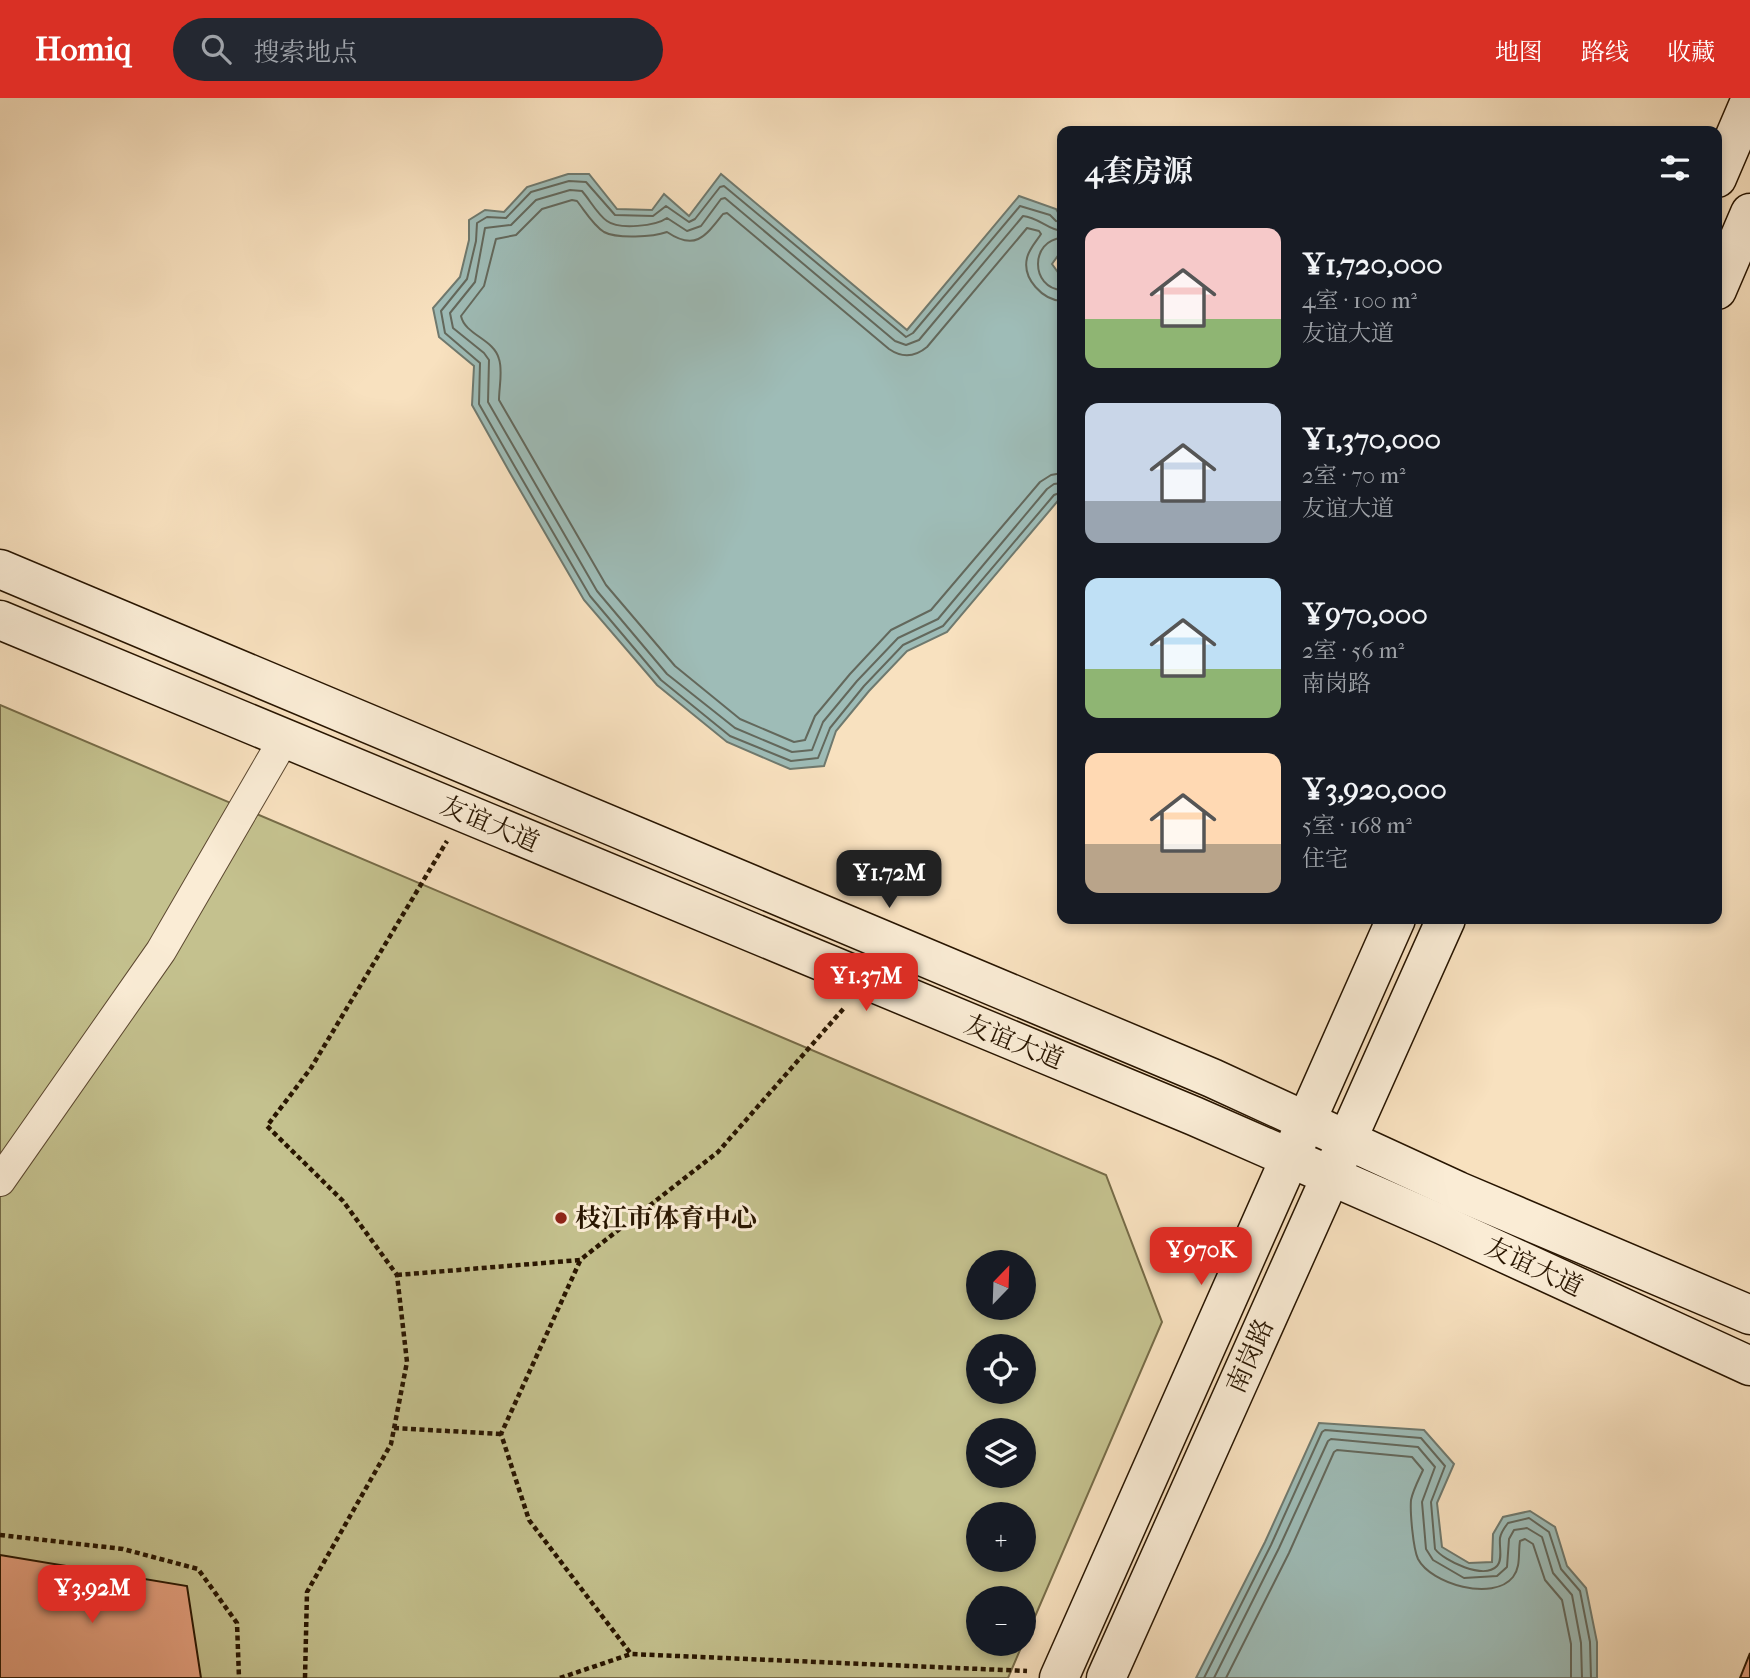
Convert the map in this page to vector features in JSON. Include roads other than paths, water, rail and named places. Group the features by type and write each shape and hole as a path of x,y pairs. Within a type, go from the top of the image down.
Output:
{"main road":[{"path":"1722,166 1750,101"},
{"path":"1722,278 1750,213"},
{"name":"友谊大道","path":"0,569 1199,1073 1458,1191 1750,1315"},
{"name":"友谊大道","path":"0,620 1331,1176 1750,1366"},
{"name":"南岗路","path":"1060,1675 1394,924"},
{"name":"南岗路","path":"1106,1678 1444,924"}],"street":[{"path":"0,1181 161,951 284,739"}],"water":[{"path":"568,174 589,174 617,209 652,210 664,194 689,216 721,174 907,330 1019,196 1057,211 1057,257 1052,264 1057,271 1057,502 947,632 907,651 869,691 836,731 824,766 790,769 727,742 657,685 584,600 472,405 474,366 439,337 433,308 460,277 469,240 469,220 485,210 504,212 527,187"},
{"path":"1319,1423 1424,1430 1454,1464 1437,1503 1442,1547 1469,1563 1492,1562 1493,1534 1503,1517 1530,1511 1555,1527 1567,1566 1586,1588 1597,1642 1597,1678 1196,1678 1265,1542"}],"place":[{"name":"枝江市体育中心","path":"561,1218"}]}
